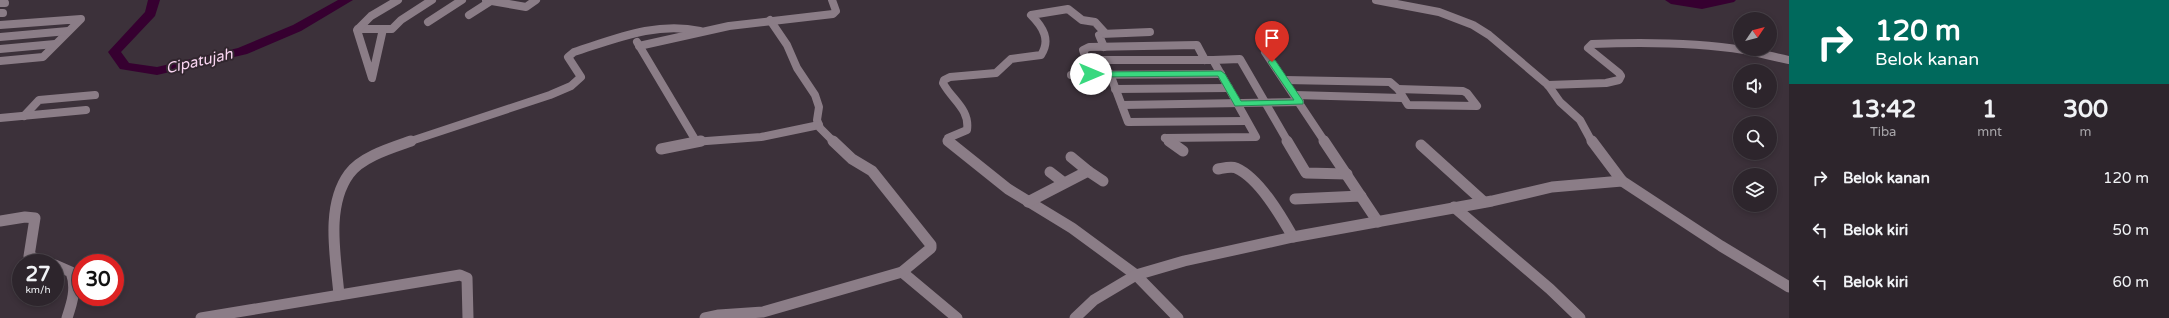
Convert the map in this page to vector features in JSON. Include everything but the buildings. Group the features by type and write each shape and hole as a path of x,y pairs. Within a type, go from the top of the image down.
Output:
{"street":[{"path":"358,29 371,16 398,0"},
{"path":"358,29 392,29 401,20 432,0"},
{"path":"428,22 462,0"},
{"path":"469,15 488,0 526,7 536,0"},
{"path":"639,46 700,32 770,20 833,14 836,11 832,0"},
{"path":"1376,0 1435,11 1473,25 1497,41 1548,85 1560,102 1580,120 1595,146 1622,181 1721,246 1789,287"},
{"path":"1105,33 1095,22 1082,20 1068,9 1031,15 1042,25 1044,31 1046,40 1044,51 1040,55 1011,59 996,73 950,77 944,80 943,83 947,93 965,110 969,122 967,130 948,138 948,141 1008,190 1072,228 1136,275 1174,312 1178,318"},
{"path":"0,25 80,18 43,57 0,61"},
{"path":"705,318 719,315 763,312 902,272 929,251 931,245 872,171 852,159 819,125 817,120 819,107 815,95 770,20"},
{"path":"339,295 334,219 341,194 351,170 400,145 543,97 573,85 581,77 568,56 570,54 633,35 676,26 690,28 700,32"},
{"path":"358,29 372,78 383,29"},
{"path":"0,37 68,31"},
{"path":"1104,47 1100,35 1105,33 1150,32"},
{"path":"633,35 696,141"},
{"path":"364,52 381,39"},
{"path":"0,49 55,44"},
{"path":"1548,85 1606,84 1619,80 1621,76 1619,73 1588,48 1592,44 1685,44 1746,51 1789,60"},
{"path":"1091,74 1083,50 1085,48 1197,45 1221,74 1256,137 1165,138 1183,151"},
{"path":"1265,52 1298,99 1378,222"},
{"path":"1086,60 1240,59 1306,173 1347,174"},
{"path":"1110,74 1128,122 1246,120"},
{"path":"1071,75 1221,74"},
{"path":"1122,105 1265,103 1298,99 1400,93 1463,91 1468,93 1477,106 1408,105 1400,93 1390,82 1285,80"},
{"path":"1115,89 1229,88"},
{"path":"24,116 39,100 95,95"},
{"path":"0,118 86,110"},
{"path":"661,149 696,141 761,137 819,125"},
{"path":"1421,145 1484,202"},
{"path":"1071,157 1103,181"},
{"path":"1218,169 1235,168 1245,174 1265,195 1293,237"},
{"path":"1028,202 1063,182 1088,171"},
{"path":"1050,172 1063,182"},
{"path":"1075,318 1094,300 1136,275 1184,261 1293,237 1484,202 1552,187 1607,180 1622,181"},
{"path":"1295,199 1361,196"},
{"path":"1454,207 1485,236 1563,300 1580,318"},
{"path":"0,221 25,217 35,218 29,254"},
{"path":"64,269 69,271 73,277 74,294 67,318"},
{"path":"902,272 957,318"},
{"path":"202,318 339,295 405,286 456,276 467,278 468,318"}],"waterway":[{"name":"Cipatujah","path":"154,0 151,13 114,52 125,66 157,71 242,51 297,28 347,0"},
{"name":"Cipatujah","path":"1671,0 1702,5 1730,0"}],"route":[{"path":"1091,74 1221,74 1238,104 1300,102 1272,62"}]}
